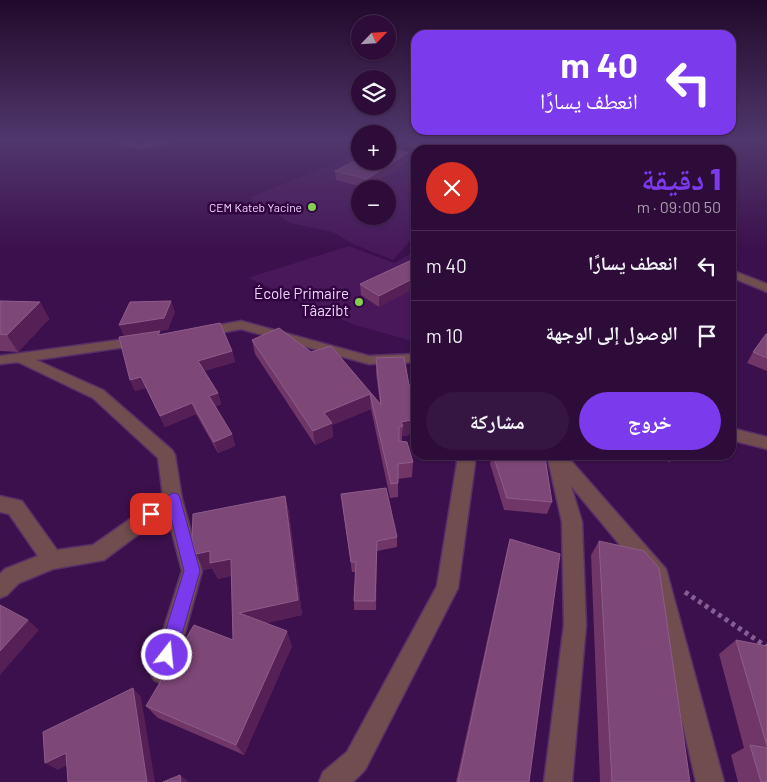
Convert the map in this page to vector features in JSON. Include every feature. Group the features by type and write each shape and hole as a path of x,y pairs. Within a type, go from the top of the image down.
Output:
{"street":[{"path":"736,275 767,288"},
{"path":"186,334 241,325 369,360 411,358"},
{"path":"0,360 158,339"},
{"path":"19,357 98,394 166,456 173,498 192,571 162,672"},
{"path":"736,435 767,443"},
{"path":"333,782 356,761 447,588 466,460"},
{"path":"556,460 572,522 576,626 558,782"},
{"path":"559,460 659,576 710,782"},
{"path":"0,588 12,576 52,560 97,554 173,498"},
{"path":"0,504 14,507 52,560"}],"path":[{"path":"659,576 767,647"}],"shaded area":[{"name":"CEM Kateb Yacine","path":"305,175 411,175 411,240 393,260 353,244 333,232 290,223 249,198"},
{"name":"École Primaire Tâazibt","path":"349,246 394,263 411,254 411,341 355,325 248,278"}],"building":[{"path":"353,175 373,175 367,179"},
{"path":"411,260 411,280 379,296 360,284"},
{"path":"0,301 40,302 7,335 0,334"},
{"path":"171,301 164,318 119,325 130,302"},
{"path":"220,323 232,351 198,361 218,393 209,396 232,434 214,442 192,403 160,416 141,377 130,380 119,337 160,331 158,335"},
{"path":"279,328 311,352 331,346 381,405 376,358 404,357 409,385 411,385 411,420 401,422 403,426 399,427 399,441 407,442 413,462 398,464 398,483 391,484 370,394 324,413 332,423 313,431 252,340"},
{"path":"767,334 767,358 753,352"},
{"path":"495,460 545,460 552,502 507,498"},
{"path":"386,488 397,537 377,541 375,601 354,601 356,562 351,562 341,494"},
{"path":"285,496 298,600 239,613 287,631 236,745 146,706 194,625 233,640 231,559 210,563 210,551 196,554 192,540 193,514"},
{"path":"510,539 560,554 529,782 458,782"},
{"path":"599,541 644,551 659,568 690,782 612,782"},
{"path":"0,605 28,620 0,651"},
{"path":"736,640 767,646 767,746"},
{"path":"133,688 147,782 68,782 66,753 45,763 43,732"},
{"path":"750,745 767,748 767,782 761,782"},
{"path":"180,775 181,782 163,782"}],"place":[{"name":"CEM Kateb Yacine","path":"312,207"},
{"name":"École Primaire Tâazibt","path":"359,302"}],"route":[{"path":"151,514 173,498 192,571 167,655"}]}
